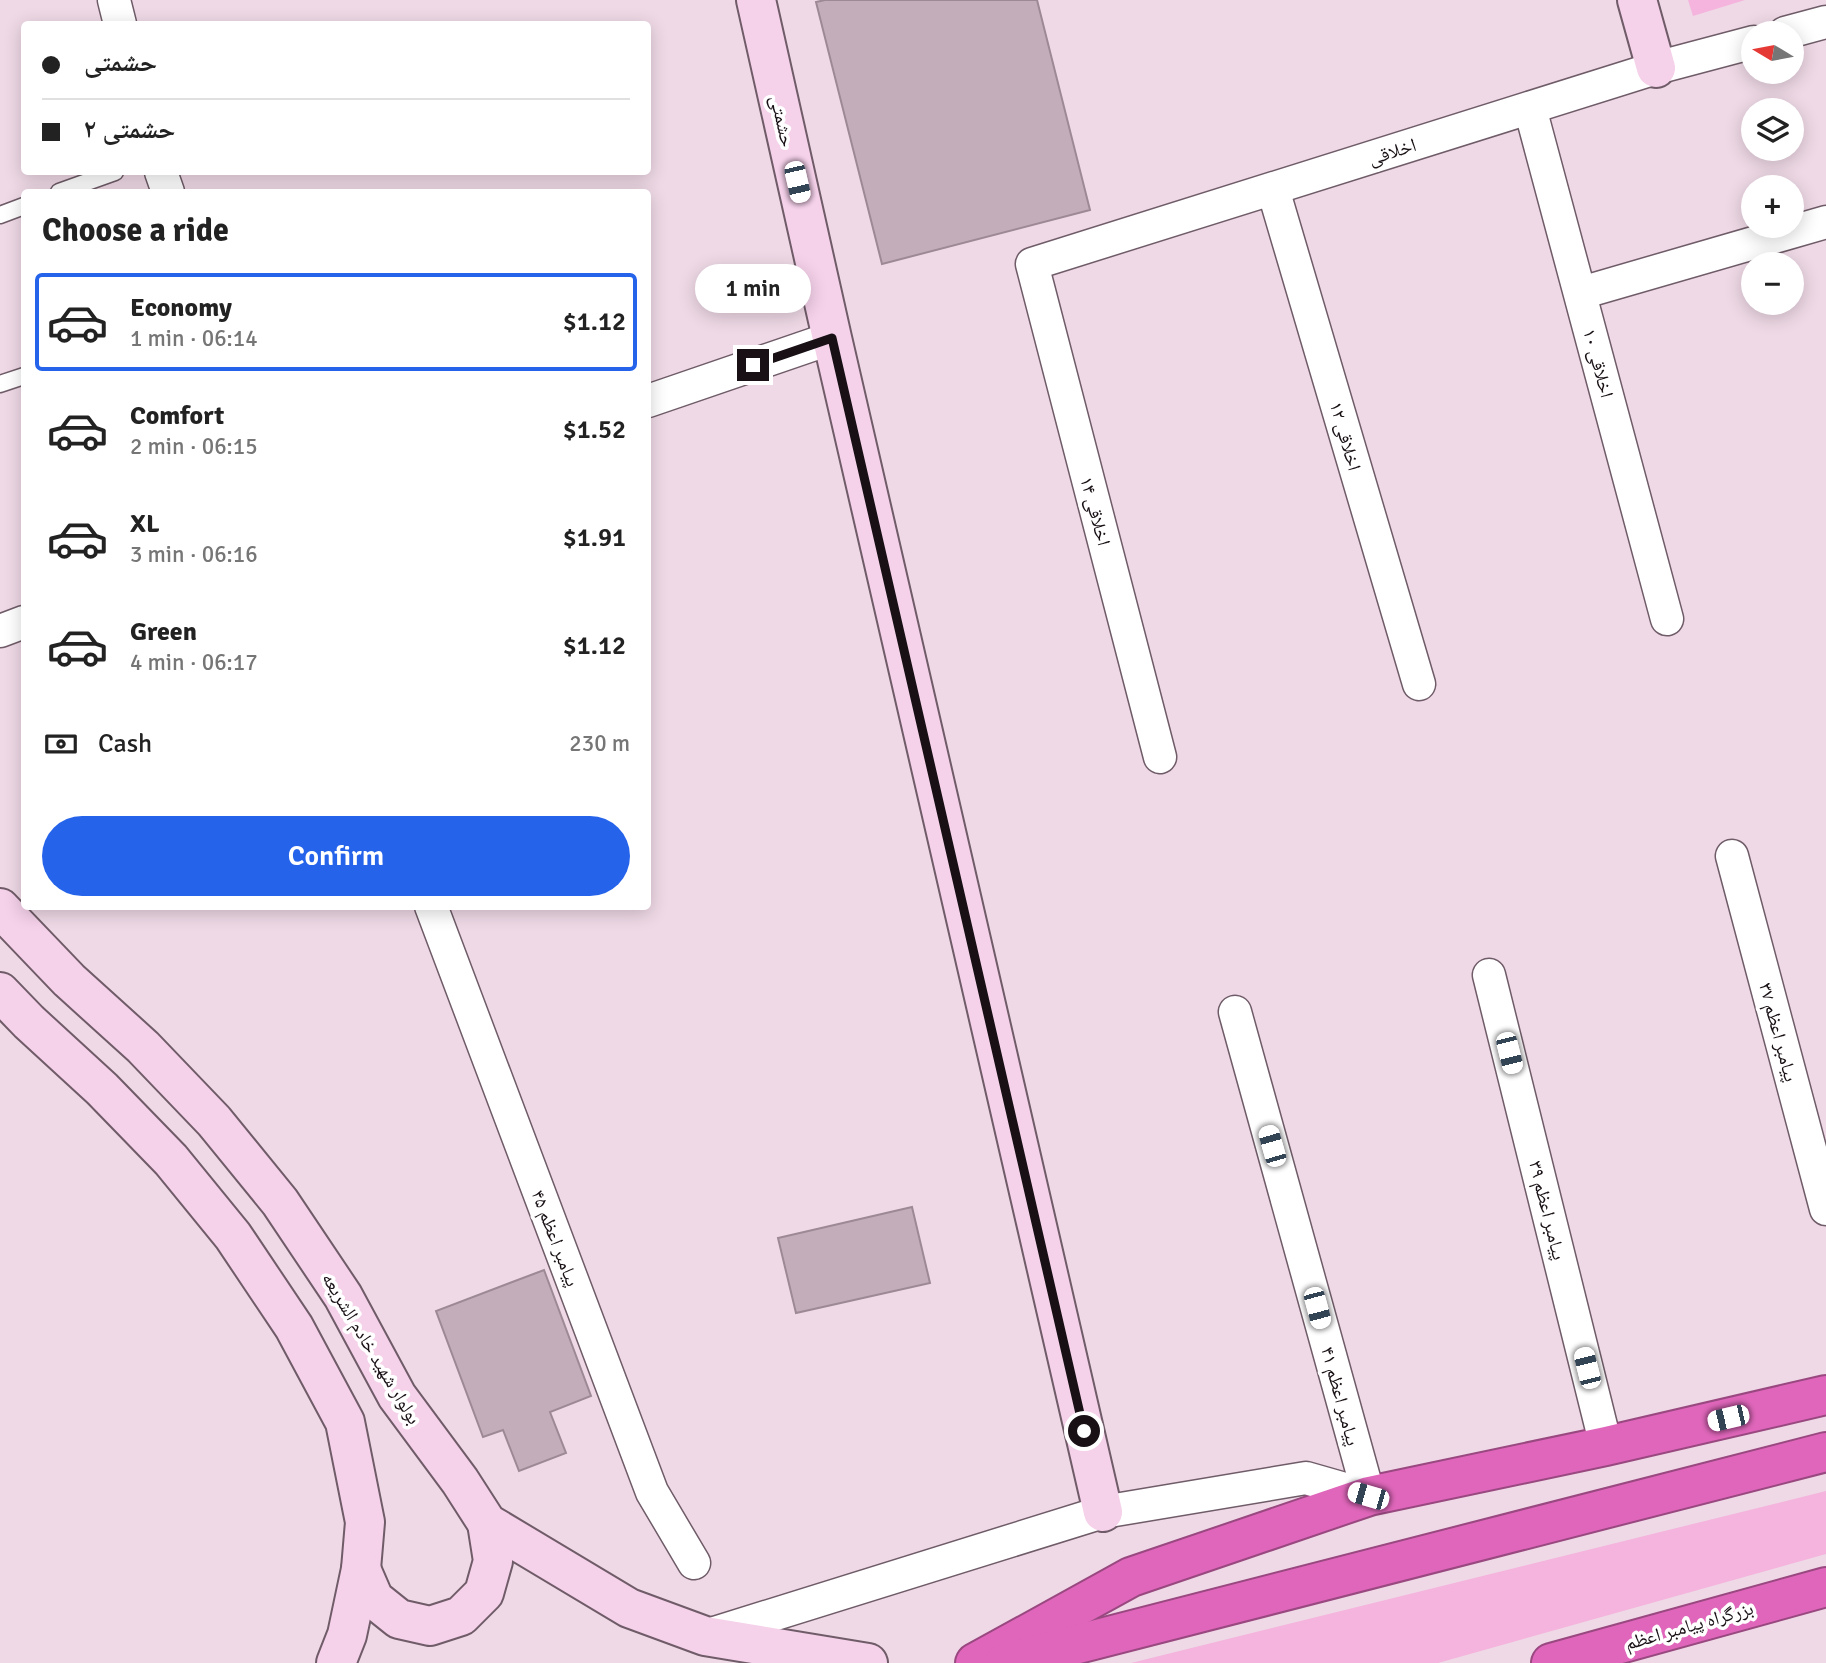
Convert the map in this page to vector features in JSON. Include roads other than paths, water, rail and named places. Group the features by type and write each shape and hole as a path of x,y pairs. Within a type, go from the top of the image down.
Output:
{"highway":[{"path":"975,1663 1131,1577 1368,1496 1606,1446 1826,1395"},
{"path":"1004,1663 1826,1452"},
{"name":"بزرگراه پیامبر اعظم","path":"1551,1663 1826,1587"}],"street":[{"path":"114,0 119,21"},
{"name":"حشمتی","path":"756,0 1103,1512"},
{"path":"1637,0 1656,68"},
{"path":"1804,28 1826,22"},
{"name":"اخلاقی","path":"1032,264 1656,68 1741,45"},
{"name":"اخلاقی ۱۰","path":"1531,108 1667,619"},
{"name":"اخلاقی ۱۲","path":"1273,189 1419,684"},
{"path":"1581,293 1826,222"},
{"name":"اخلاقی ۱۴","path":"1032,264 1160,757"},
{"path":"651,400 832,338"},
{"path":"0,631 21,623"},
{"name":"پیامبر اعظم ۳۷","path":"1732,856 1826,1209"},
{"name":"بولوار شهید خادم الشریعه","path":"0,908 69,980 143,1047 214,1121 280,1202 343,1296 397,1396 460,1481 487,1523 629,1608 705,1636 868,1663"},
{"name":"پیامبر اعظم ۴۵","path":"433,910 652,1492 694,1563"},
{"name":"پیامبر اعظم ۳۹","path":"1489,975 1606,1446"},
{"path":"0,992 102,1089 171,1160 233,1236 294,1326 345,1422 365,1522 361,1569 346,1635 336,1663"},
{"name":"پیامبر اعظم ۴۱","path":"1235,1012 1368,1496"},
{"path":"705,1636 1103,1512 1306,1478 1368,1496"},
{"path":"361,1569 374,1599 399,1619 430,1626 461,1616 484,1592 493,1561 487,1523"}],"lane":[{"path":"68,189 107,175"},
{"path":"0,215 21,207"},
{"path":"0,384 21,377"}]}
